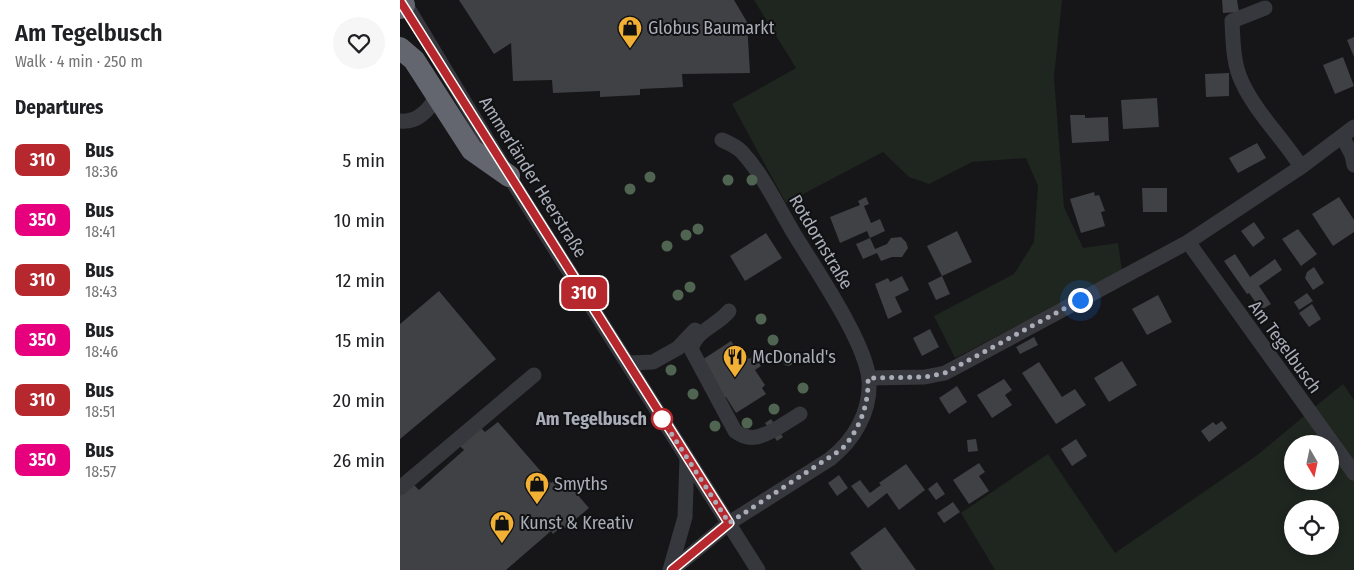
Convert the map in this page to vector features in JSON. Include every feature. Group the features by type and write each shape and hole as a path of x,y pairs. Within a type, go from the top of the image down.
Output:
{"highway":[{"path":"400,48 414,60 472,150 509,176"}],"street":[{"name":"Ammerländer Heerstraße","path":"402,4 758,570"},
{"path":"1265,8 1232,21 1234,51 1241,81 1256,106 1301,167"},
{"path":"410,120 427,111 437,96"},
{"path":"671,570 729,523 842,449 851,439 861,421 868,391 868,378 925,377 945,373 1188,242 1301,167 1348,131 1354,165"},
{"name":"Rotdornstraße","path":"722,140 740,150 759,173 858,345 868,378"},
{"name":"Am Tegelbusch","path":"1188,242 1354,473"},
{"path":"628,362 653,362 678,348 691,332 715,316 728,311 723,318 694,338 691,349 735,431 744,437 759,437 800,414"},
{"path":"400,488 534,375"},
{"path":"671,570 684,517 687,458"}],"shaded area":[{"path":"754,0 1062,0 1054,77 1064,207 1083,248 1118,243 1122,271 955,358 934,316 1014,274 1034,242 1038,186 1026,158 972,162 929,184 909,177 883,152 786,203 732,104 796,68"},
{"path":"1343,384 1354,400 1354,471 1339,450 1339,435 1329,435 1311,410"},
{"path":"1309,412 1326,435 1284,435 1284,490 1339,490 1339,453 1354,473 1354,570 995,570 961,513 1048,454 1115,553 1256,456"}],"building":[{"name":"Globus Baumarkt","path":"459,0 734,0 747,22 750,73 682,74 683,87 640,89 640,95 600,97 600,91 553,93 552,80 513,81 511,43 494,54"},
{"path":"1222,0 1237,0 1239,12 1223,13"},
{"path":"1354,37 1354,57 1347,40"},
{"path":"1343,57 1354,86 1335,94 1323,65"},
{"path":"1229,73 1229,96 1206,97 1205,74"},
{"path":"1157,98 1159,127 1123,129 1121,100"},
{"path":"1070,115 1085,115 1085,118 1108,117 1109,141 1072,143"},
{"path":"1257,143 1266,158 1238,173 1229,158"},
{"path":"1142,188 1167,188 1167,212 1143,212"},
{"path":"1094,192 1095,196 1099,195 1105,211 1101,212 1105,226 1081,233 1070,199"},
{"path":"866,197 869,204 864,206 871,223 880,219 885,231 870,238 867,231 840,243 830,217 860,205 858,201"},
{"path":"1339,197 1354,220 1354,232 1333,246 1312,214"},
{"path":"1254,222 1265,238 1253,247 1241,231"},
{"path":"1298,229 1317,254 1301,266 1282,239"},
{"path":"957,231 972,262 942,276 927,246"},
{"path":"766,233 782,258 745,281 730,256"},
{"path":"901,237 906,242 908,248 902,257 892,257 881,261 877,253 863,259 856,244 870,238 875,249 887,244 891,238"},
{"path":"1235,254 1250,277 1275,259 1282,270 1259,286 1271,304 1261,310 1249,293 1247,294 1224,261"},
{"path":"1314,267 1324,283 1313,290 1305,278 1307,272"},
{"path":"902,276 909,290 895,297 902,312 888,319 875,284 888,278 890,282"},
{"path":"942,276 950,294 936,300 928,283"},
{"path":"439,291 496,359 400,439 400,324"},
{"path":"1307,293 1313,301 1299,310 1294,302"},
{"path":"1158,295 1172,322 1147,335 1132,309"},
{"path":"1312,304 1321,319 1309,327 1299,313"},
{"path":"930,329 939,347 922,356 913,338"},
{"path":"1034,337 1038,345 1020,354 1016,347"},
{"name":"McDonald's","path":"731,341 742,358 746,355 749,359 755,355 761,366 755,370 765,385 762,388 766,394 736,413 726,397 723,399 699,362"},
{"path":"1122,361 1137,385 1109,402 1094,378"},
{"path":"1039,362 1062,397 1075,389 1086,405 1056,424 1022,373"},
{"path":"1004,379 1012,390 1005,395 1012,405 992,418 977,395"},
{"path":"957,386 967,402 949,414 939,398"},
{"path":"771,419 783,437 777,441 765,423"},
{"path":"1222,421 1227,428 1209,442 1201,431 1213,422 1216,425"},
{"path":"498,422 551,483 557,478 566,487 569,485 589,508 565,528 563,525 553,534 551,531 506,570 400,570 400,494 412,483 419,490 464,450 458,444 479,426 485,432"},
{"path":"976,439 978,451 968,452 967,440"},
{"path":"1076,439 1087,456 1072,466 1061,449"},
{"path":"979,463 985,472 979,476 989,491 969,504 953,480"},
{"path":"906,464 925,490 899,510 887,493 868,508 851,486 860,480 870,493 881,485 879,483"},
{"path":"839,475 848,488 837,496 828,483"},
{"path":"937,482 945,494 936,500 928,489"},
{"path":"953,502 960,512 944,523 937,513"},
{"path":"885,527 916,570 862,570 850,553"}],"bus line":[{"name":"310","path":"400,1 729,523 672,570"}],"place":[{"name":"Globus Baumarkt","path":"630,49"},
{"name":"McDonald's","path":"735,378"},
{"name":"Am Tegelbusch","path":"662,419"},
{"name":"Smyths","path":"537,505"},
{"name":"Kunst & Kreativ","path":"502,544"}],"route":[{"path":"662,419 729,523 748,509 830,459 842,449 851,439 861,421 869,385 868,378 925,377 945,373 1080,300"}]}
